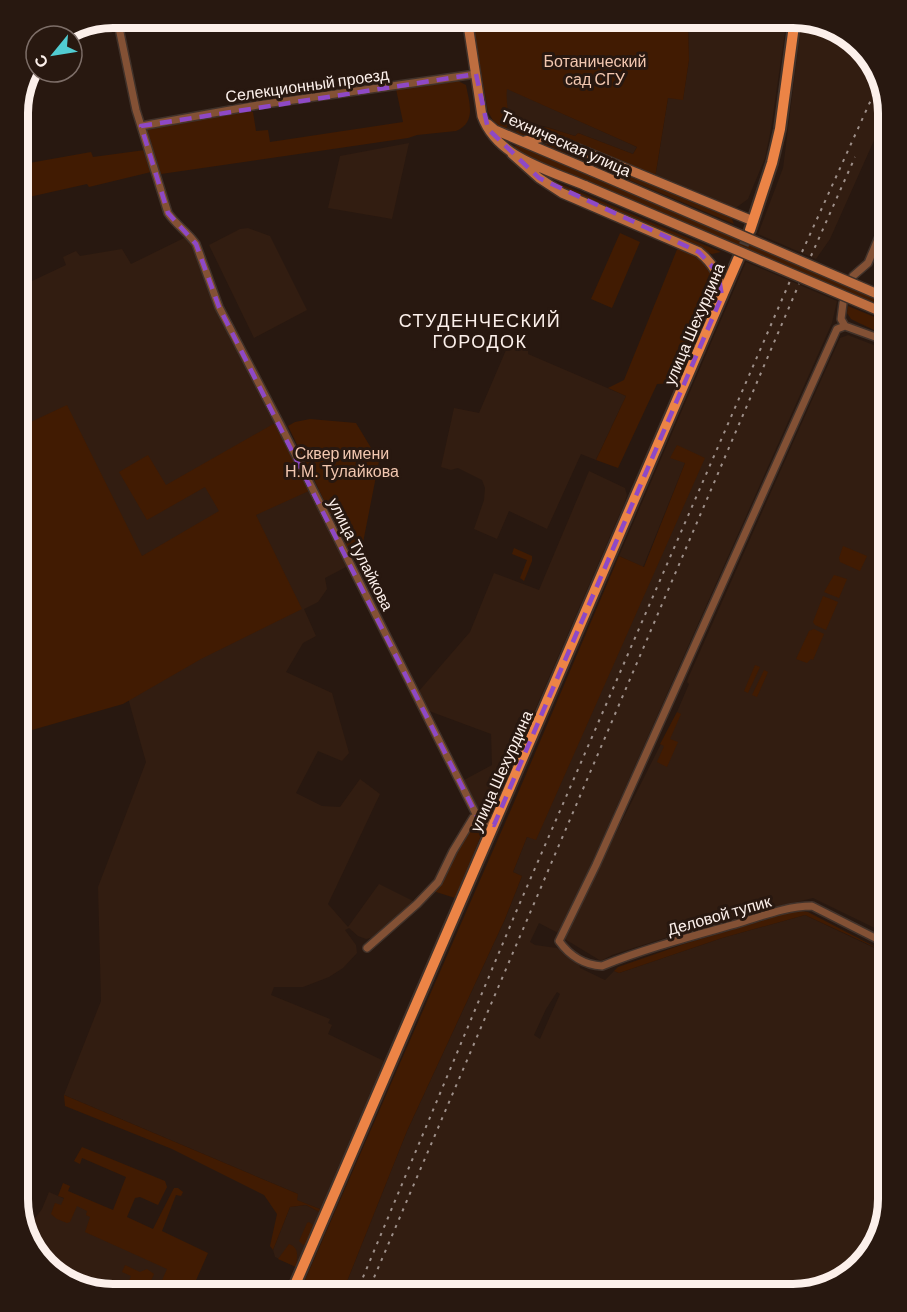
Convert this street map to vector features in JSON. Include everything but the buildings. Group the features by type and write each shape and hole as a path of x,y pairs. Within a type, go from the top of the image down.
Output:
{"main road":[{"path":"469,29 484,121"},
{"path":"522,140 543,137 554,139 751,226 768,180 780,129 794,29"},
{"name":"Техническая улица","path":"484,121 495,130 878,294"},
{"name":"Техническая улица","path":"484,121 493,136 511,153 878,310"},
{"path":"511,153 539,178 561,193 699,252 718,273 722,297"},
{"name":"улица Шехурдина","path":"296,1283 738,259"}],"street":[{"name":"улица Тулайкова","path":"119,28 141,126 168,213 196,244 219,307 477,816"},
{"name":"Селекционный проезд","path":"141,126 258,105 476,74"},
{"path":"511,153 507,146 508,141 522,140"},
{"path":"853,276 868,263 878,239"},
{"path":"843,303 840,319 845,326 878,338"},
{"name":"Деловой тупик","path":"845,326 837,329 596,865 559,941 565,949 584,962 602,966 683,939 787,909 806,906 812,906 878,939"},
{"path":"368,948 438,882 473,818 477,816 494,825"}],"highlighted area":[{"path":"476,74 488,129 539,178 699,252 718,273 722,296 494,825 477,816 219,307 196,244 168,213 141,126"}],"shaded area":[{"path":"688,29 785,29 765,158 748,199 737,207 731,208 655,178 668,98 683,99 689,60"},
{"path":"801,29 810,30 836,40 854,53 872,81 878,102 878,131 830,239 816,259 758,234 783,168"},
{"path":"506,88 637,147 633,154 578,133 575,136 544,126 522,125 518,127 515,134 506,130 509,123"},
{"path":"409,143 392,219 328,208 340,156"},
{"path":"248,228 270,236 307,310 254,338 209,245 240,229"},
{"path":"186,237 190,242 221,317 348,566 325,578 327,589 318,602 304,609 316,636 303,643 286,672 332,693 349,753 342,761 318,751 296,793 322,806 340,807 360,779 380,794 328,904 348,927 379,884 415,902 378,936 366,939 358,936 349,928 345,930 356,945 357,953 343,968 329,977 303,987 274,987 271,995 330,1019 328,1023 332,1025 328,1034 384,1061 320,1209 296,1200 298,1194 64,1095 101,1001 98,887 146,762 128,698 155,551 104,571 29,451 29,276 32,281 66,265 63,257 76,251 80,256 122,249 131,264"},
{"path":"746,262 837,301 832,323 560,934 539,923 530,942 535,945 557,948 579,962 580,968 605,980 614,971 619,973 722,938 805,915 878,950 878,1210 872,1231 861,1250 845,1266 826,1277 805,1283 346,1283 407,1131 505,919 522,876 513,872 527,837 536,839 704,458 676,446 685,463 643,567 619,556","holes":["557,992 560,994 540,1039 534,1035"]},
{"path":"848,335 878,347 878,930 813,898 730,918 612,955 601,961 563,938 677,712 689,684 687,682 689,676 840,338"},
{"path":"509,343 528,351 528,354 626,396 596,460 581,454 547,529 509,511 497,539 474,529 484,500 485,488 482,480 458,468 451,470 441,467 454,408 479,413"},
{"path":"589,471 625,488 627,495 493,807 490,811 482,813 464,780 492,765 491,734 429,711 419,691 470,632 494,573 539,590"},
{"path":"49,1192 104,1216 172,1261 163,1283 97,1282 71,1272 53,1259 35,1231 32,1222 42,1209"},
{"path":"306,1205 319,1212 296,1267 275,1257 273,1250 290,1207"}],"green space":[{"name":"Ботанический сад СГУ","path":"474,29 688,29 689,60 683,100 668,98 655,178 544,133 521,136 515,134 518,127 539,126 575,136 578,133 633,154 637,147 507,89 506,130 494,122 488,112"},
{"path":"458,81 466,85 470,111 467,122 456,131 161,174 146,134 150,127 248,111 253,112 256,131 268,130 270,142 403,122 396,89"},
{"path":"547,142 731,217 734,224 544,144"},
{"path":"519,145 862,291 878,301 877,304 521,154 514,148"},
{"path":"145,150 151,172 89,187 87,184 29,197 29,163 91,152 93,157"},
{"path":"544,177 721,252 712,254 563,191"},
{"path":"620,233 640,242 612,308 591,299"},
{"path":"678,247 702,260 710,270 713,285 674,383 657,384 618,468 596,460 626,396 608,388 624,380"},
{"path":"848,306 878,318 878,332 851,319 847,313"},
{"path":"67,405 142,556 219,511 205,487 147,520 119,472 148,455 166,485 275,423 311,490 256,515 302,609 201,659 123,704 28,731 29,423"},
{"name":"Сквер имени Н.М. Тулайкова","path":"310,419 356,423 379,461 361,553 352,558 288,426"},
{"path":"677,445 705,458 536,840 527,837 513,872 522,876 505,919 407,1131 346,1283 304,1283 619,556 644,567 685,463 670,458"},
{"path":"843,546 867,556 860,571 840,562"},
{"path":"514,548 532,556 524,581 520,578 527,560 512,554"},
{"path":"834,575 847,579 839,598 824,592"},
{"path":"823,596 838,602 826,630 813,622"},
{"path":"814,629 824,634 813,660 807,663 796,659 809,631"},
{"path":"755,665 760,667 748,693 744,691"},
{"path":"764,670 768,672 757,697 752,695"},
{"path":"677,712 681,714 670,739 678,742 667,767 657,762 664,746 660,744"},
{"path":"474,824 481,828 482,833 455,898 433,891 456,847"},
{"path":"808,912 878,949 805,915 722,938 619,973 614,971 618,967 684,944 788,913"},
{"path":"64,1095 298,1194 297,1200 320,1209 319,1212 306,1205 290,1207 273,1250 270,1246 277,1214 264,1195 172,1149 65,1106"},
{"path":"82,1147 165,1181 167,1187 158,1205 140,1197 135,1198 127,1217 153,1229 174,1188 183,1192 181,1196 176,1195 162,1231 208,1253 195,1283 161,1283 167,1269 85,1232 90,1217 86,1215 87,1211 77,1206 70,1222 67,1223 51,1214 55,1203 61,1205 64,1198 58,1196 63,1183 70,1186 68,1191 113,1210 126,1177 82,1158 80,1164 74,1161"},
{"path":"309,1222 313,1225 306,1244 303,1245 299,1241"},
{"path":"289,1244 296,1250 296,1267 278,1259"},
{"path":"125,1265 140,1272 147,1269 154,1274 150,1283 132,1283 129,1281 131,1276 122,1272"}],"tunnel":[{"path":"738,259 750,230"}],"railway":[{"path":"802,252 875,90"},
{"path":"811,256 855,157"},
{"path":"360,1283 516,912 790,281"},
{"path":"372,1283 799,284"}],"district":[{"name":"СТУДЕНЧЕСКИЙ ГОРОДОК","path":"480,331"}]}
